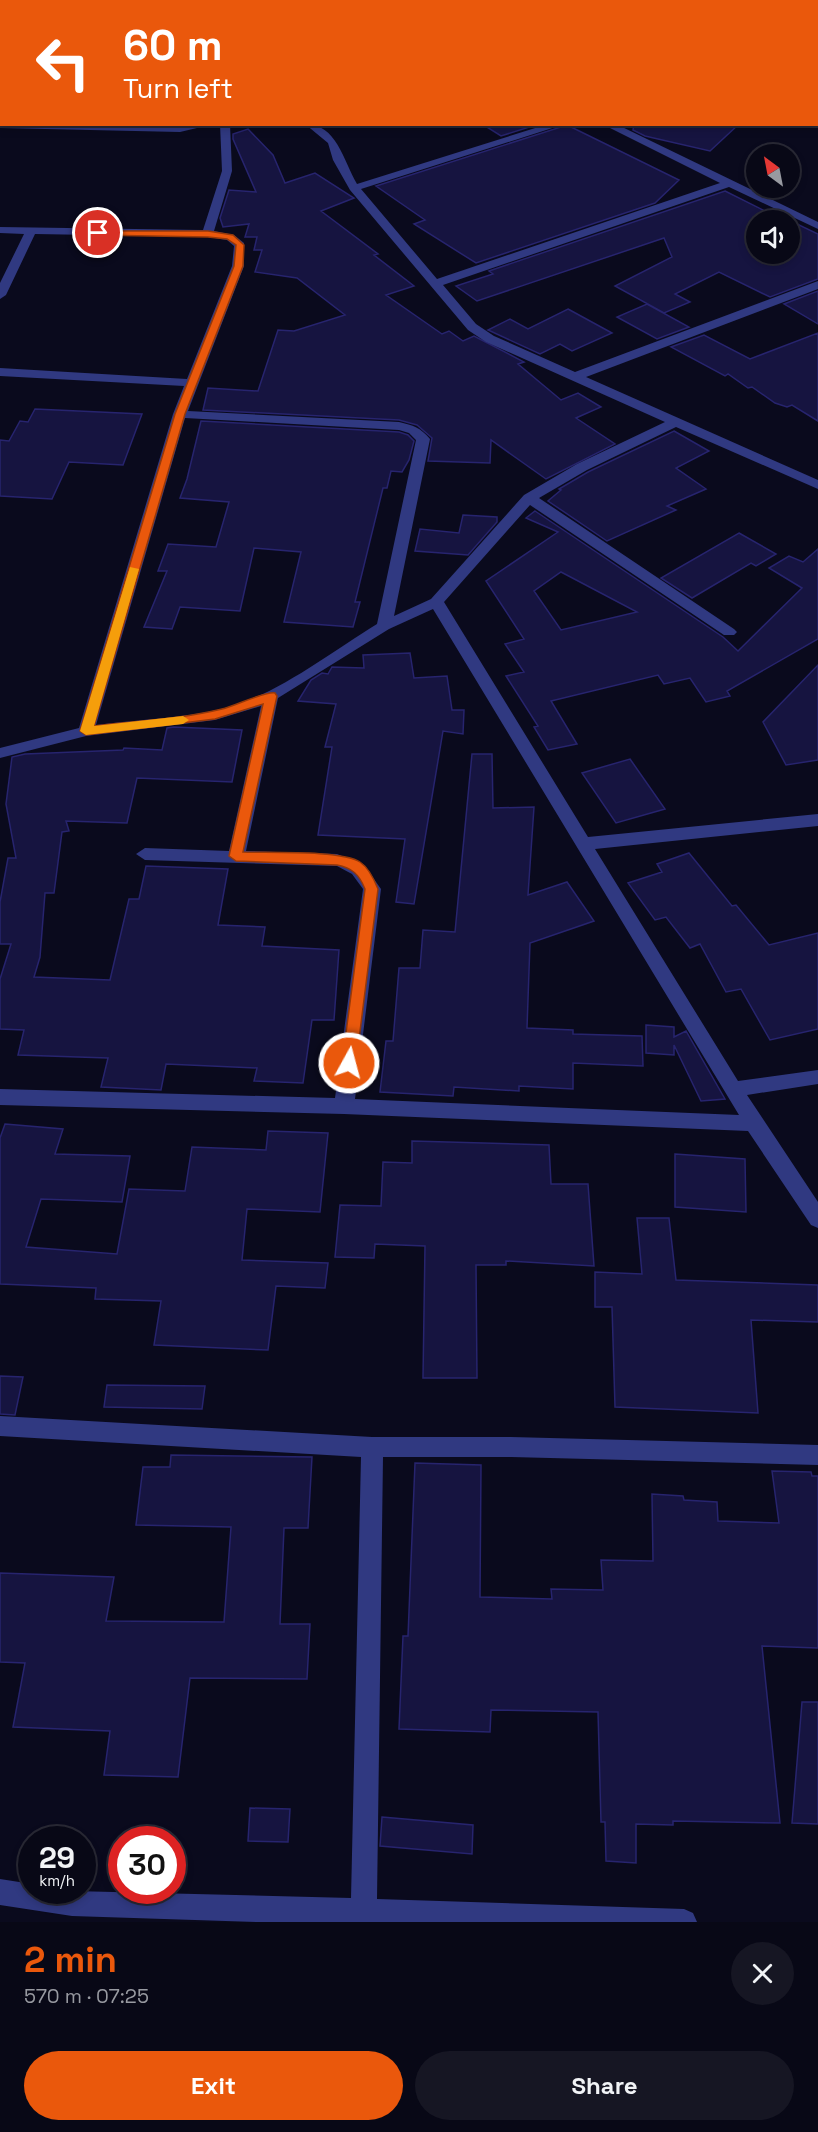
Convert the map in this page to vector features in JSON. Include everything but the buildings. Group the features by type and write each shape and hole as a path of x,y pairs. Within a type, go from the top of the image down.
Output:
{"street":[{"path":"72,126 180,129 197,126"},
{"path":"208,234 227,171 225,126"},
{"path":"313,126 333,142 338,160 354,188 472,327 490,339 818,484"},
{"path":"354,188 554,126"},
{"path":"611,126 818,226"},
{"path":"434,284 728,184"},
{"path":"0,230 208,234 236,240 240,245 238,266 180,414 86,731"},
{"path":"0,295 31,231"},
{"path":"577,376 818,285"},
{"path":"0,372 191,383"},
{"path":"180,414 399,426 414,430 423,439 384,626"},
{"path":"0,753 86,731 215,715 246,707 271,696 384,626 436,602 529,498 582,467 675,422"},
{"path":"529,498 729,632"},
{"path":"436,602 754,1123 818,1219"},
{"path":"236,856 271,696"},
{"path":"582,844 818,820"},
{"path":"145,854 346,862 355,864 366,876 372,889 344,1106"},
{"path":"734,1089 818,1077"},
{"path":"0,1097 344,1106 754,1123"},
{"path":"0,1426 372,1447 511,1447 818,1455"},
{"path":"364,1911 372,1447"},
{"path":"0,1892 72,1903 239,1914 364,1911 684,1922"}],"slow traffic":[{"path":"134,569 86,731 183,720"}],"route":[{"path":"98,233 208,234 230,237 240,245 238,266 180,414 86,731 215,715 246,707 271,696 236,856 337,860 355,864 366,876 372,889 349,1063"}]}
